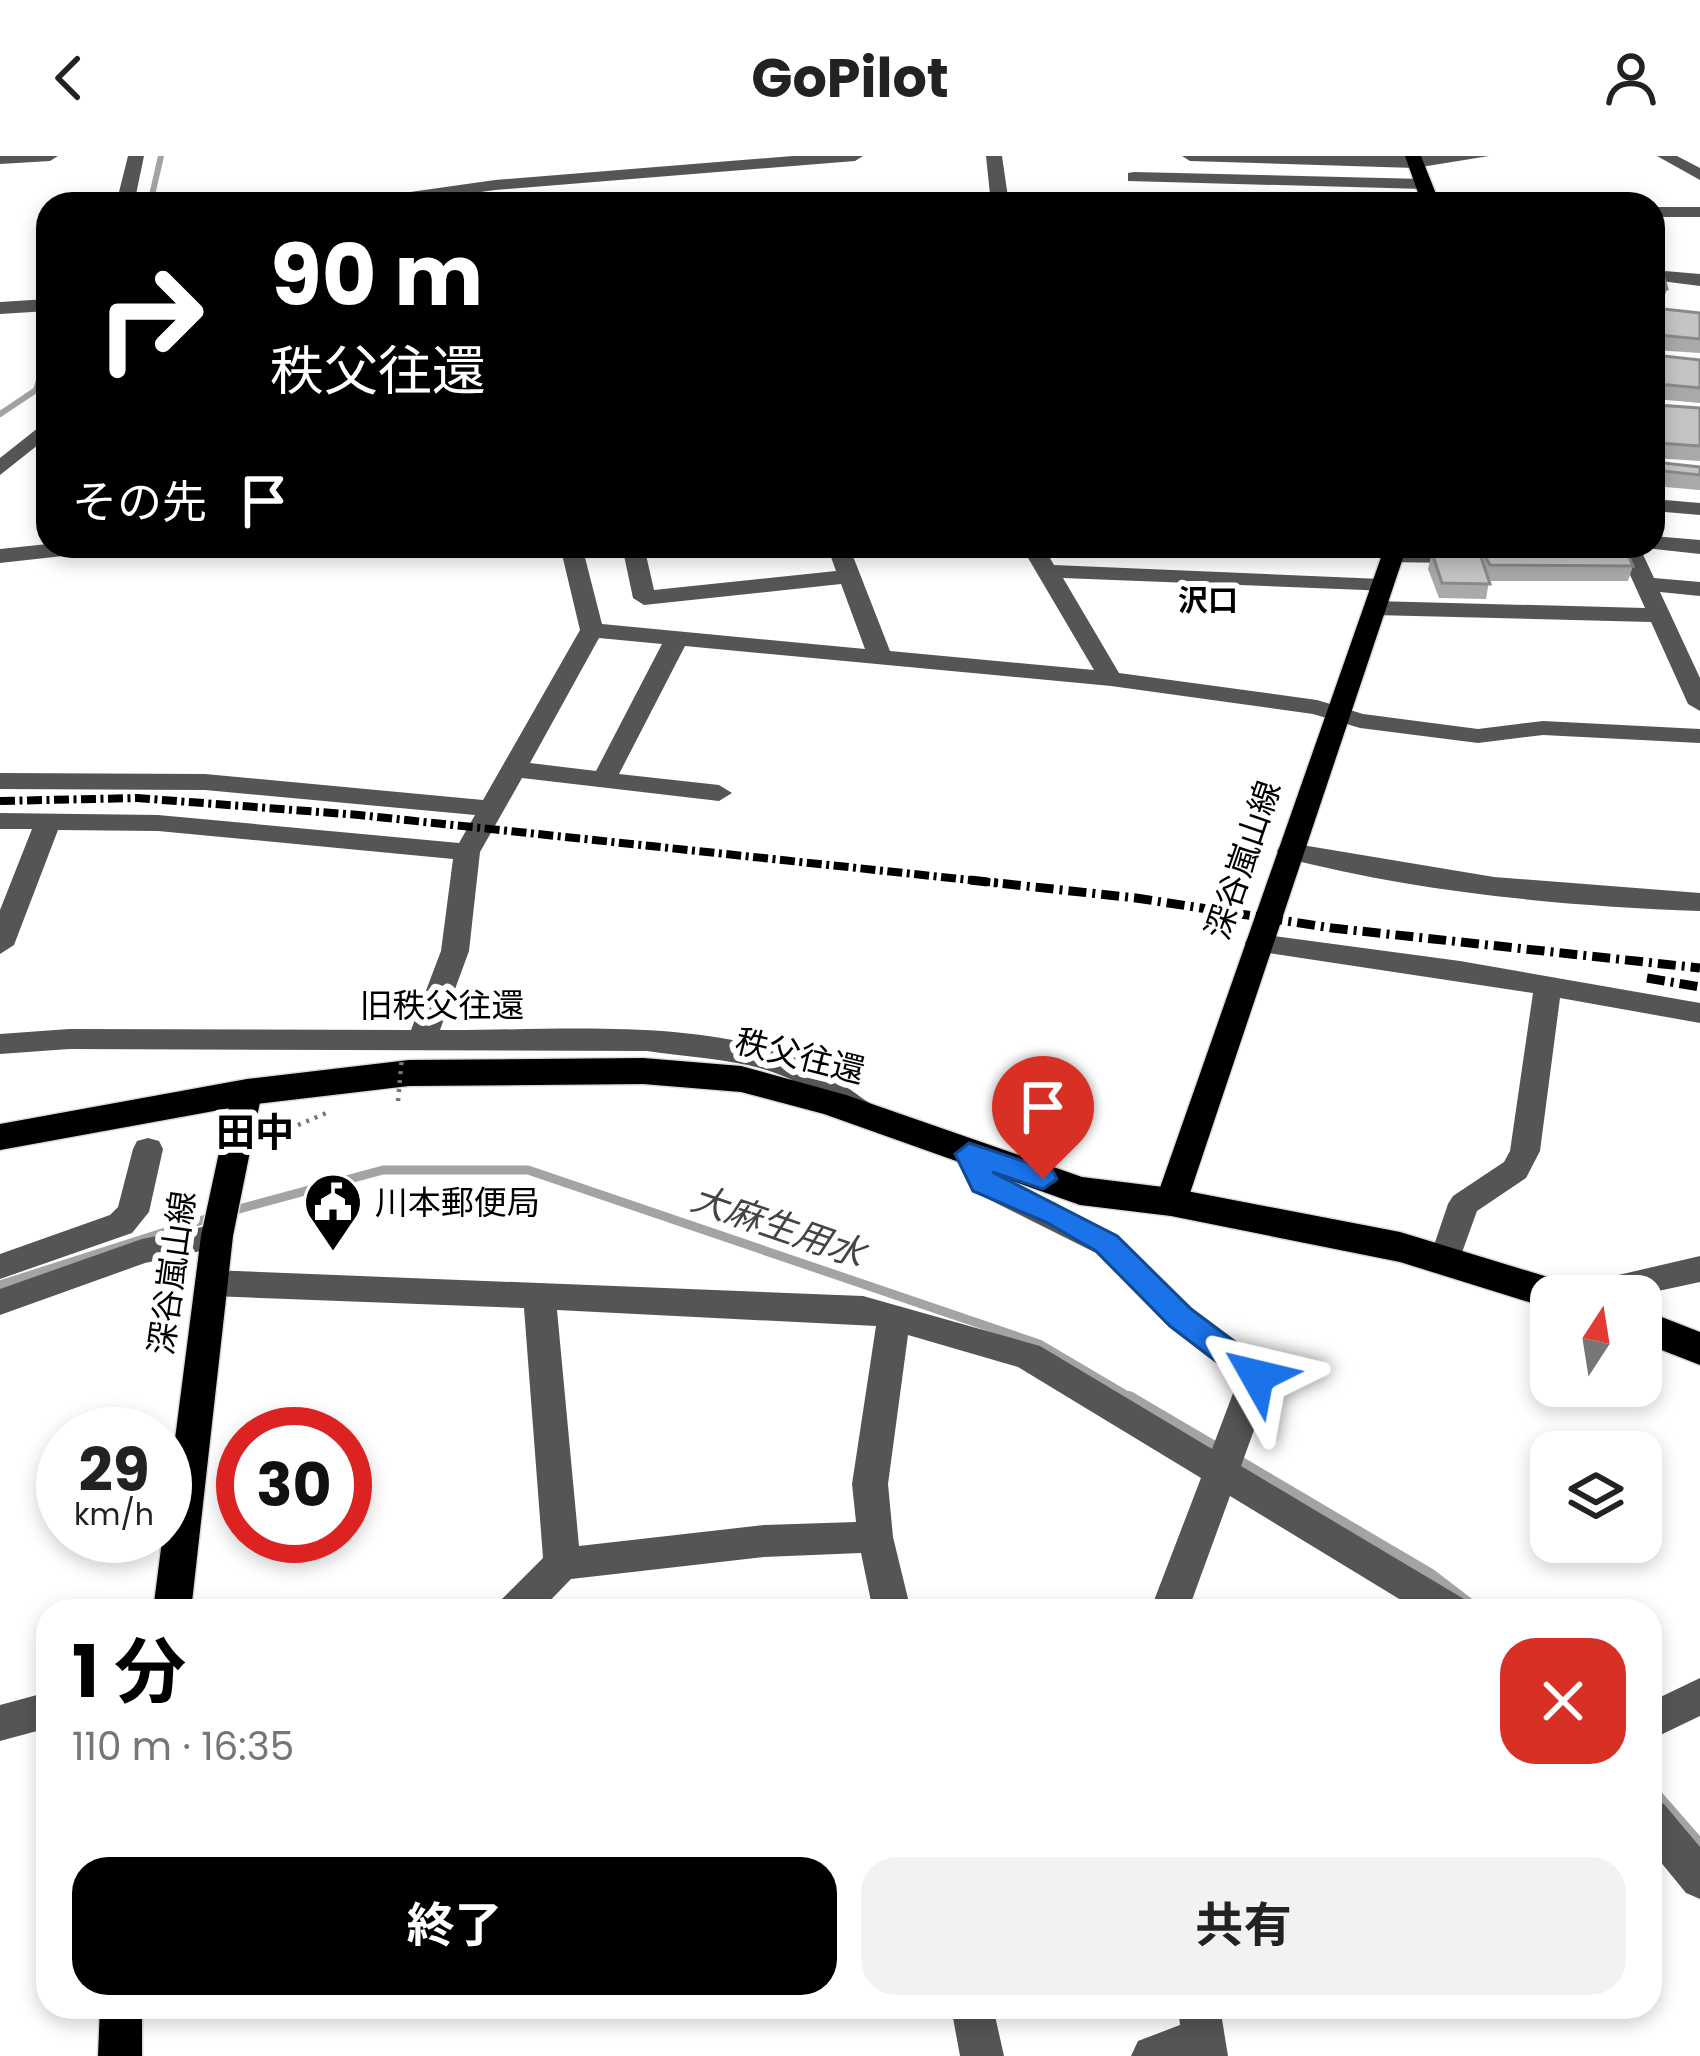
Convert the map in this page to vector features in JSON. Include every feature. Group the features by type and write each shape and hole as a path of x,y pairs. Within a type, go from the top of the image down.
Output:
{"highway":[{"name":"秩父往還","path":"0,1137 247,1092 409,1073 643,1071 742,1079 1080,1191 1171,1202 1400,1246 1530,1287"},
{"path":"1662,1334 1700,1349"}],"main road":[{"path":"1414,159 1427,192"},
{"name":"深谷嵐山線","path":"1171,1202 1392,558"},
{"name":"深谷嵐山線","path":"173,1599 217,1237 247,1092"},
{"path":"120,2056 122,2019"}],"street":[{"path":"0,160 50,156"},
{"path":"128,192 136,156"},
{"path":"456,192 855,156"},
{"path":"994,156 998,192"},
{"path":"1190,156 1481,156"},
{"path":"1665,156 1700,176"},
{"path":"1134,177 1424,184"},
{"path":"1665,212 1700,212"},
{"path":"1665,276 1700,280"},
{"path":"0,308 36,305"},
{"path":"0,470 36,437"},
{"path":"1665,506 1700,509"},
{"path":"1665,543 1700,547"},
{"path":"0,556 36,552"},
{"path":"412,1050 455,951 467,852 592,630 574,558"},
{"path":"636,558 644,598 850,576"},
{"path":"843,558 880,656"},
{"path":"1039,558 1111,679"},
{"path":"1627,558 1644,584 1700,704"},
{"path":"1047,571 1657,615"},
{"path":"1644,584 1700,589"},
{"path":"592,630 1111,679 1317,707 1360,721 1478,736 1543,728 1700,736"},
{"path":"604,779 676,638"},
{"path":"513,769 719,793"},
{"path":"0,781 205,782 491,809"},
{"path":"0,821 158,824 467,852"},
{"path":"0,945 48,821"},
{"path":"1290,851 1411,875 1627,900 1700,902"},
{"path":"1259,944 1700,1012"},
{"path":"1445,1260 1464,1204 1515,1170 1525,1151 1548,985"},
{"name":"旧秩父往還","path":"0,1044 69,1039 228,1040 412,1050 646,1041 741,1054 800,1071 867,1117"},
{"path":"228,1040 315,1060 330,1067 334,1080"},
{"path":"135,1235 134,1212 148,1149"},
{"path":"969,1154 983,1183 1107,1244 1181,1318 1257,1376 1174,1599"},
{"path":"8,1283 135,1235 217,1237"},
{"path":"1662,1278 1700,1270"},
{"path":"211,1283 863,1310 894,1318 1028,1356 1431,1599"},
{"path":"540,1298 562,1564"},
{"path":"889,1599 874,1537 870,1484 894,1318"},
{"path":"527,1599 562,1564 764,1540 874,1537"},
{"path":"1662,1716 1700,1696"},
{"path":"0,1723 36,1713"},
{"path":"1662,1833 1700,1879"},
{"path":"974,2019 982,2056"},
{"path":"1153,2056 1202,2034"}],"path":[{"path":"398,1101 412,1050"}],"building":[{"path":"1665,309 1700,313 1700,339 1665,336"},
{"path":"1665,356 1700,360 1700,388 1665,385"},
{"path":"1665,406 1700,408 1700,446 1665,444"},
{"path":"1665,463 1700,467 1700,475 1665,471"},
{"path":"1434,558 1481,558 1490,584 1442,583"},
{"path":"1486,558 1629,558 1633,566 1490,565"}],"waterway":[{"path":"153,192 161,156"},
{"path":"0,414 36,390"},
{"name":"大麻生用水","path":"228,1212 383,1170 528,1170 1039,1344 1134,1400"},
{"name":"大麻生用水","path":"0,1285 212,1217"},
{"name":"大麻生用水","path":"1129,1397 1221,1451"},
{"name":"大麻生用水","path":"1236,1460 1431,1575 1462,1599"},
{"name":"大麻生用水","path":"1662,1802 1700,1845"}],"railway":[{"path":"0,801 137,798 359,815 980,881"},
{"path":"970,880 980,881"},
{"path":"980,881 998,883"},
{"path":"980,881 1136,898 1332,928 1700,968"},
{"path":"1647,978 1700,987"}],"place":[{"name":"川本郵便局","path":"333,1253"}],"district":[{"name":"沢口","path":"1208,600"},
{"name":"田中","path":"255,1132"}],"route":[{"path":"1043,1179 969,1154 983,1183 1107,1244 1181,1318 1257,1376"}]}
